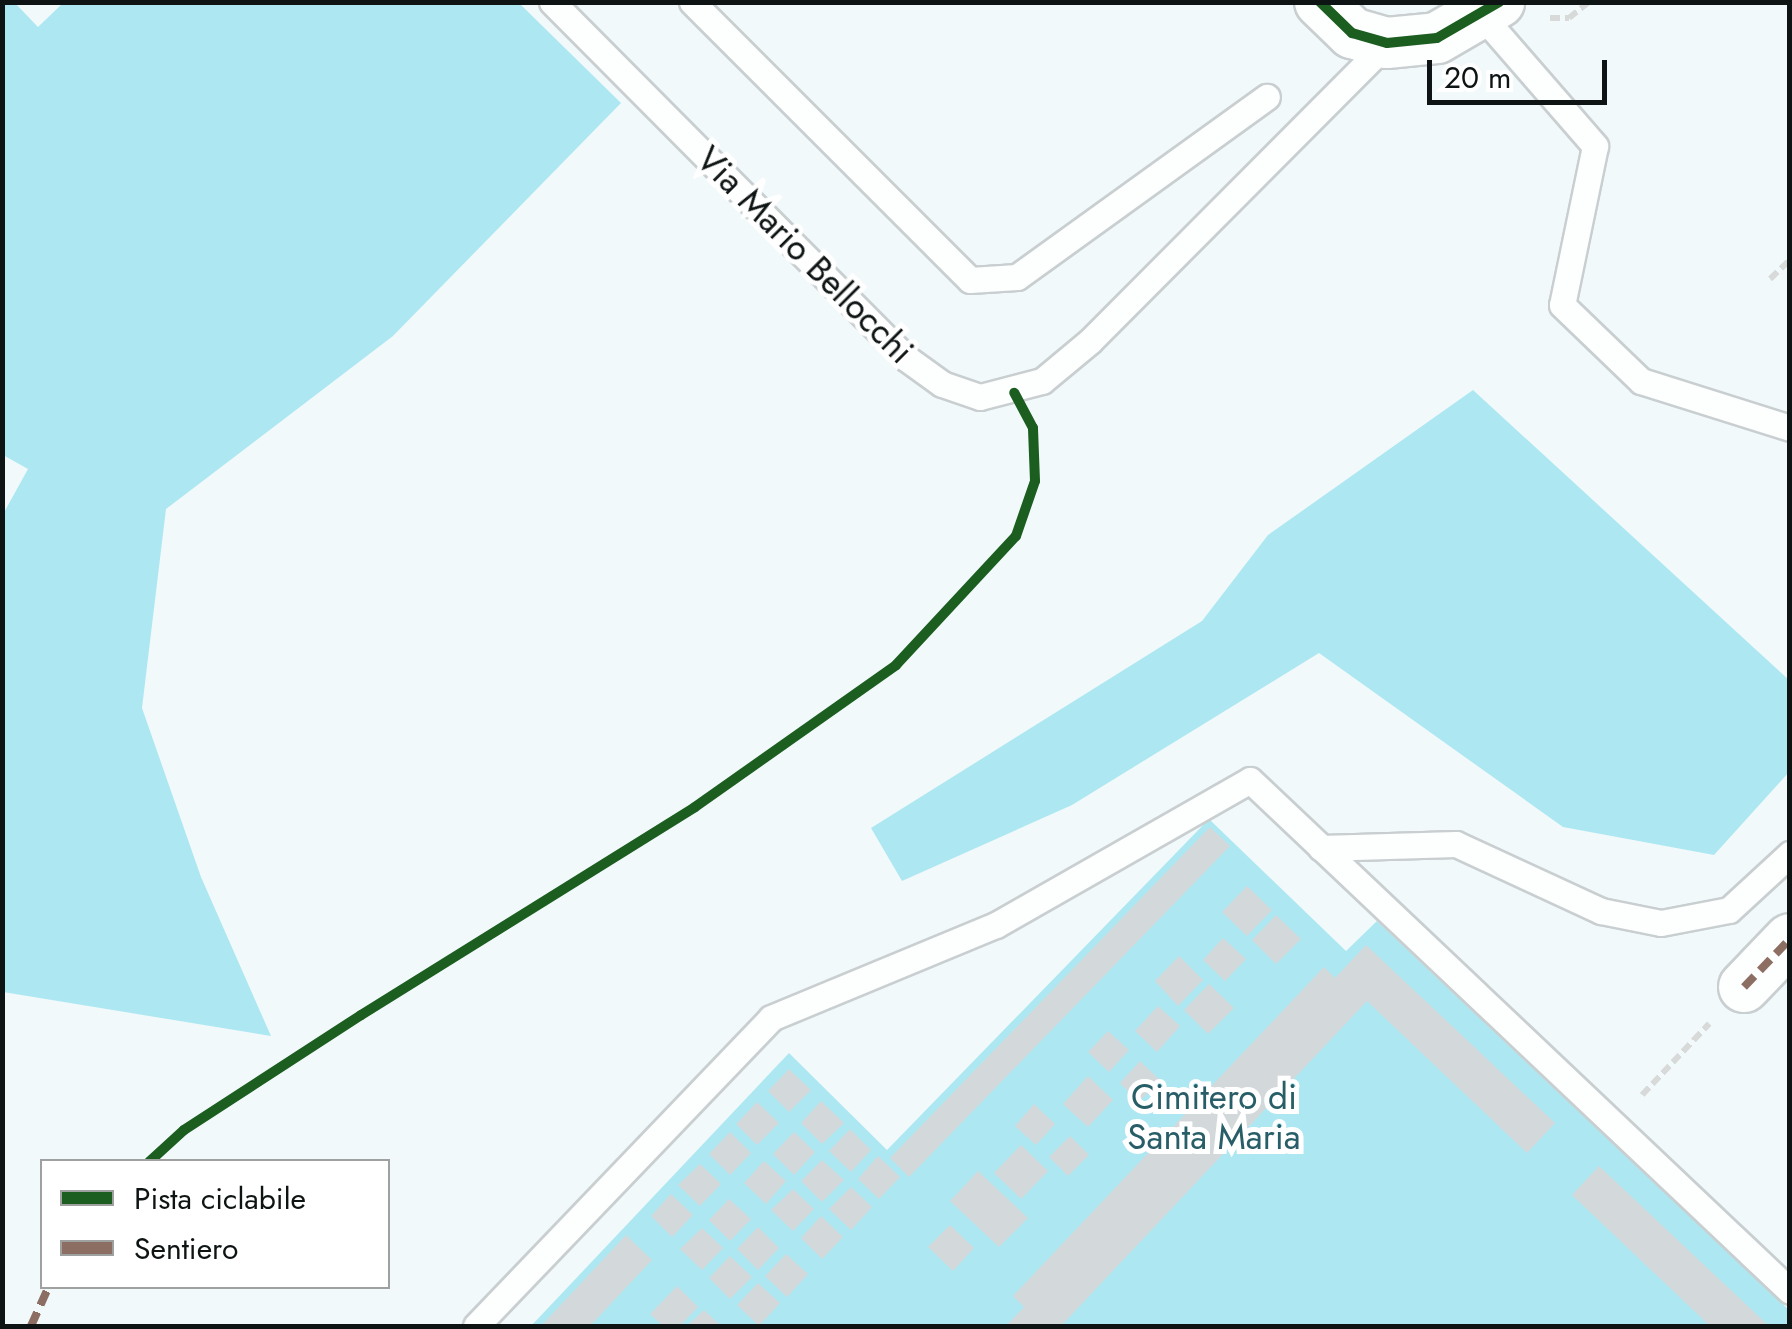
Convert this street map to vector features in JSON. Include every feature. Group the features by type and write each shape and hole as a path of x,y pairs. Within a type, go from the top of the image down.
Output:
{"street":[{"path":"1320,2 1352,33 1388,43 1437,38 1491,10"},
{"path":"1744,987 1790,940"}],"lane":[{"name":"Via Mario Bellocchi","path":"552,2 906,358 942,384 980,397 1042,381 1090,341 1388,43"},
{"path":"692,2 970,280 1017,277 1267,97"},
{"path":"1491,10 1595,146 1562,305 1641,382 1790,428"},
{"path":"476,1326 771,1018 996,925 1250,780 1790,1291"},
{"path":"1321,848 1456,844 1601,911 1660,923 1729,910 1790,854"}],"path":[{"path":"1770,280 1790,260"},
{"path":"1614,1125 1744,987"}],"green space":[{"path":"3,2 15,3 38,27 63,3 519,3 621,103 393,336 166,509 142,708 201,877 271,1036 3,992 2,516 28,469 3,455"},
{"path":"1473,390 1789,680 1789,772 1714,855 1563,827 1319,653 1072,805 902,881 871,828 1202,621 1268,535"},
{"name":"Cimitero di Santa Maria","path":"1209,819 1346,951 1377,921 1790,1311 1789,1326 531,1326 789,1053 887,1150"}],"building":[{"path":"1210,827 1230,846 909,1177 890,1158"},
{"path":"1247,886 1272,910 1247,936 1222,912"},
{"path":"1276,915 1301,939 1276,964 1252,940"},
{"path":"1223,938 1246,959 1225,981 1203,960"},
{"path":"1366,945 1555,1123 1527,1153 1367,1001 1061,1326 1006,1326 1024,1307 1013,1296 1324,967 1335,978"},
{"path":"1179,956 1203,980 1178,1006 1155,981"},
{"path":"1209,984 1234,1008 1208,1034 1184,1010"},
{"path":"1158,1006 1180,1026 1157,1052 1135,1031"},
{"path":"1108,1031 1129,1050 1109,1072 1088,1052"},
{"path":"1140,1061 1160,1080 1139,1102 1120,1083"},
{"path":"789,1069 811,1090 789,1112 768,1091"},
{"path":"1088,1076 1113,1100 1088,1127 1063,1104"},
{"path":"821,1101 844,1123 822,1144 801,1123"},
{"path":"757,1102 779,1123 757,1145 736,1124"},
{"path":"1034,1104 1055,1124 1036,1145 1015,1126"},
{"path":"850,1129 871,1150 851,1172 829,1151"},
{"path":"730,1132 751,1153 730,1175 709,1154"},
{"path":"794,1132 815,1152 794,1175 773,1154"},
{"path":"1070,1136 1089,1155 1068,1176 1049,1157"},
{"path":"1021,1145 1048,1171 1021,1199 994,1173"},
{"path":"878,1156 900,1177 879,1199 858,1179"},
{"path":"822,1160 844,1180 822,1202 801,1181"},
{"path":"764,1161 786,1181 766,1204 744,1183"},
{"path":"700,1164 721,1184 700,1206 678,1185"},
{"path":"1599,1166 1769,1326 1710,1326 1572,1195"},
{"path":"978,1171 1028,1218 999,1247 950,1201"},
{"path":"851,1187 872,1207 851,1230 829,1209"},
{"path":"793,1189 814,1209 793,1231 771,1210"},
{"path":"671,1194 693,1215 672,1237 651,1216"},
{"path":"729,1199 751,1219 730,1241 709,1220"},
{"path":"821,1216 843,1237 822,1259 801,1238"},
{"path":"950,1225 974,1248 953,1271 928,1247"},
{"path":"758,1227 779,1248 758,1270 737,1249"},
{"path":"702,1228 723,1248 702,1270 680,1249"},
{"path":"626,1235 652,1260 590,1326 541,1326"},
{"path":"786,1254 808,1274 787,1297 765,1276"},
{"path":"730,1256 752,1277 730,1299 709,1278"},
{"path":"758,1283 780,1303 759,1326 737,1305"},
{"path":"677,1286 698,1307 680,1326 663,1326 650,1314"},
{"path":"704,1310 721,1326 687,1326"}],"marked path":[{"path":"1744,987 1790,939"},
{"path":"31,1326 48,1289"}],"cycle path":[{"path":"1320,2 1352,33 1387,43 1437,38 1499,2"},
{"path":"152,1159 184,1130 361,1015 695,807 896,665 1016,536 1035,481 1033,428 1014,393"}]}
